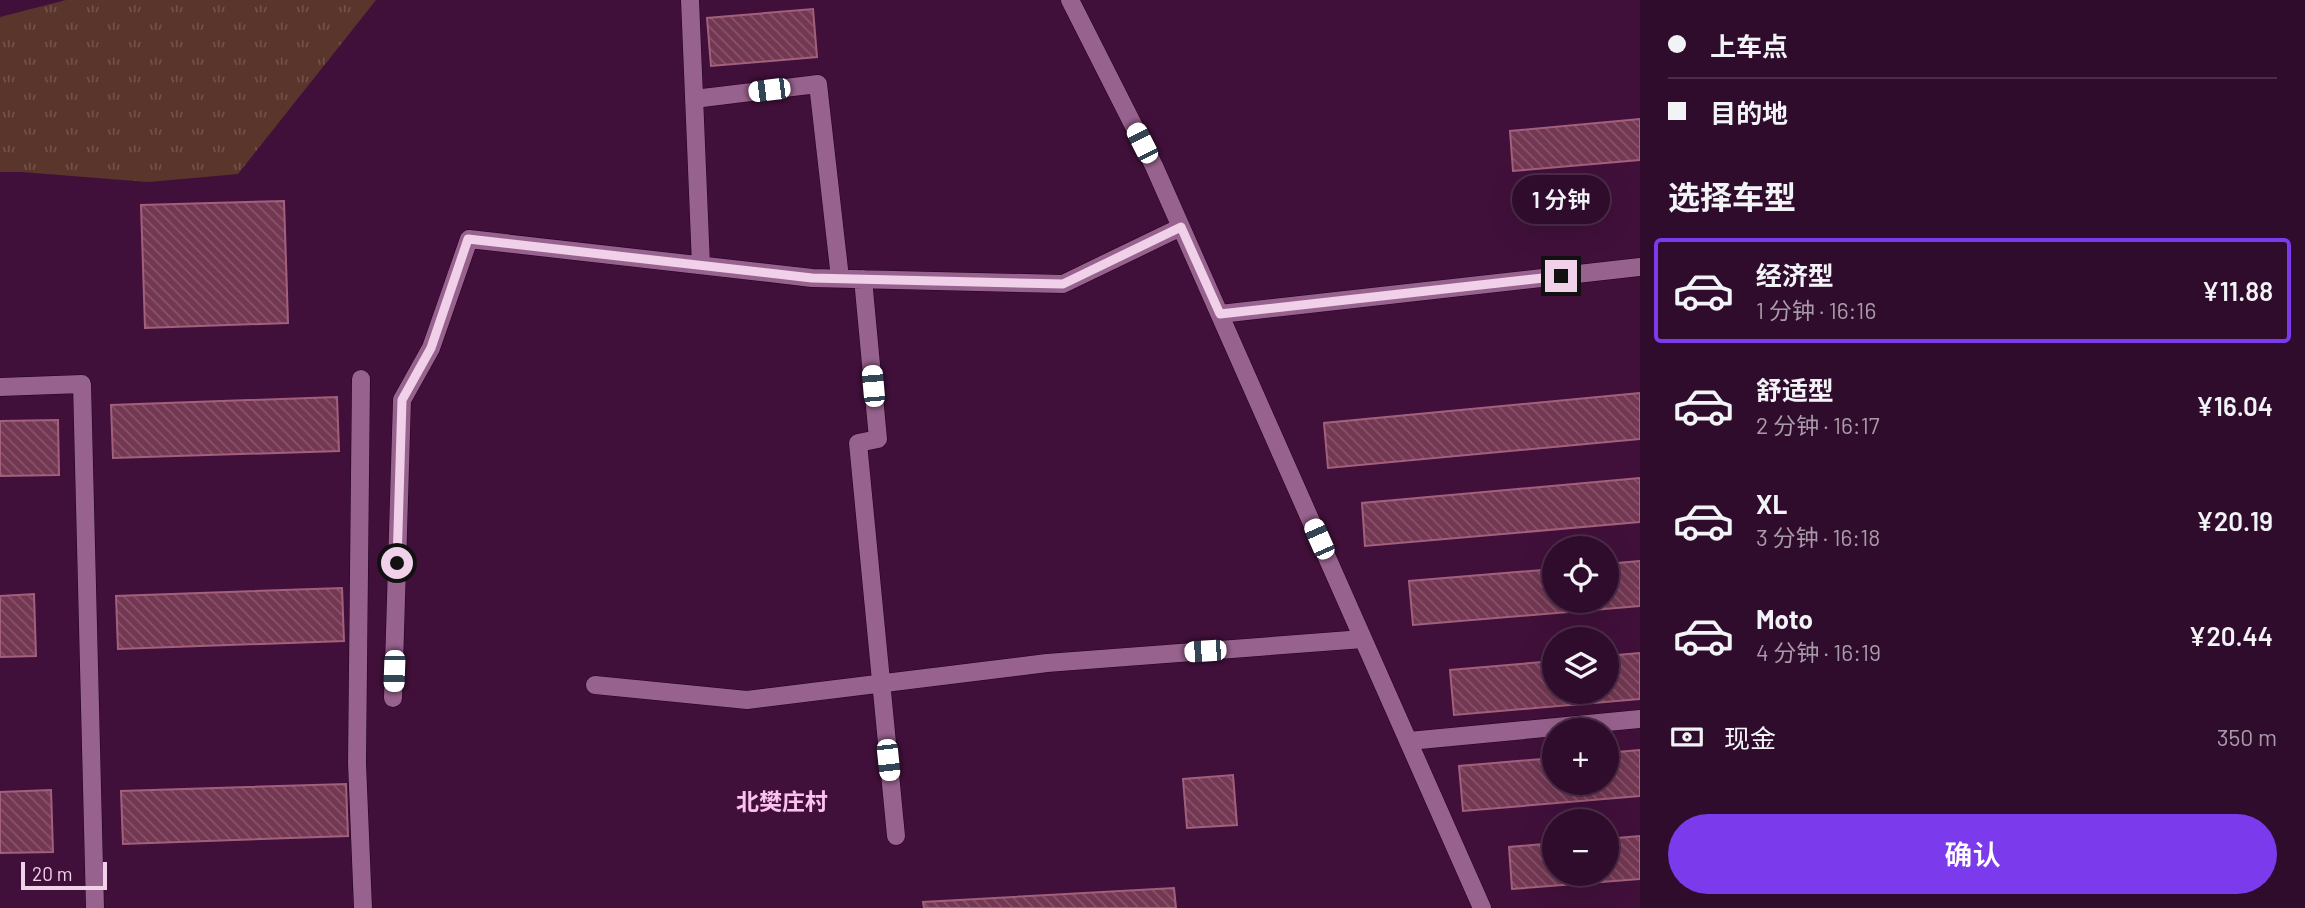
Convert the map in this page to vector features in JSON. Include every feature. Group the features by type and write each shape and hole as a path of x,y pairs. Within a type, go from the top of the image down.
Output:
{"street":[{"path":"690,0 701,265"},
{"path":"1070,0 1154,166 1482,908"},
{"path":"694,99 818,84 840,278"},
{"path":"393,698 402,400 431,348 468,239 812,278 1063,284 1181,227"},
{"path":"1220,314 1640,267"},
{"path":"863,279 877,439 858,443 896,836"},
{"path":"361,379 357,763 363,908"},
{"path":"0,387 82,384 95,908"},
{"path":"595,685 747,700 1047,663 1363,639"},
{"path":"1409,741 1640,719"}],"green space":[{"path":"66,0 376,0 238,174 148,182 0,172 0,17"}],"building":[{"path":"813,9 817,57 711,66 707,18"},
{"path":"1640,119 1640,160 1513,171 1510,131"},
{"path":"284,201 288,323 145,328 141,205"},
{"path":"1640,393 1640,439 1328,468 1324,423"},
{"path":"337,397 339,451 113,458 111,405"},
{"path":"58,420 59,475 0,476 0,421"},
{"path":"1640,478 1640,522 1365,546 1362,503"},
{"path":"1640,561 1640,606 1619,608 1619,563"},
{"path":"1542,570 1542,613 1556,613 1413,625 1409,581"},
{"path":"342,588 344,641 118,649 116,596"},
{"path":"34,594 36,656 0,657 0,596"},
{"path":"1640,653 1640,699 1619,701 1619,655"},
{"path":"1542,662 1542,704 1582,704 1454,715 1450,670"},
{"path":"1640,750 1640,796 1463,811 1459,766 1542,759 1542,795 1619,795 1619,752"},
{"path":"1233,775 1237,825 1187,828 1183,779"},
{"path":"346,784 348,836 123,844 121,791"},
{"path":"51,790 53,852 0,853 0,792"},
{"path":"1640,836 1640,879 1619,881 1619,838"},
{"path":"1542,844 1542,886 1550,886 1512,889 1509,847"},
{"path":"1174,888 1176,908 924,908 923,902"}],"district":[{"name":"北樊庄村","path":"782,802"}],"route":[{"path":"397,563 402,400 431,348 468,239 812,278 1063,284 1181,227 1220,314 1561,276"}]}
